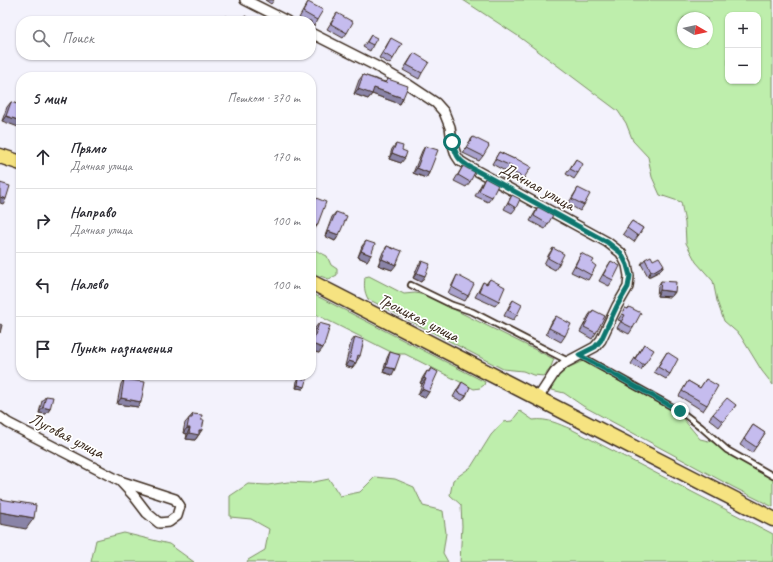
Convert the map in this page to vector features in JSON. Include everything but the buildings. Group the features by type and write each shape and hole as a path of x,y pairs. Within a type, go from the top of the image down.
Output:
{"main road":[{"path":"0,156 16,161"},
{"name":"Троицкая улица","path":"316,285 773,519"}],"street":[{"path":"245,0 277,16"},
{"name":"Дачная улица","path":"316,36 376,66 436,102 444,112 450,127 456,155 468,166 607,242 621,253 627,265 630,276 628,287 601,340 595,347 568,361 555,372 538,398"},
{"name":"Луговая улица","path":"0,416 8,422 120,480 176,499 180,506 177,516 169,522 159,523 147,514 120,480"}],"lane":[{"path":"411,285 473,312 568,361"},
{"path":"579,355 680,411 727,450 773,476"}],"green space":[{"path":"463,0 773,0 773,385 762,371 740,335 724,321 717,301 713,281 696,262 686,243 685,223 681,202 660,195 652,177 648,157 633,141 626,123 618,111 518,36"},
{"path":"316,250 327,256 331,265 337,269 337,275 329,279 317,275"},
{"path":"369,276 404,294 415,293 425,295 554,359 550,369 544,376 533,375 523,371 503,369 368,299 364,283 365,277"},
{"path":"316,296 485,382 480,388 474,389 405,354 395,354 316,314"},
{"path":"583,361 679,414 700,439 713,442 773,477 773,507 583,406 564,393 552,390 552,380 556,376 567,368"},
{"path":"520,411 533,420 557,423 571,429 773,534 773,562 460,562 462,526 461,505 450,495 453,480 471,467 491,435 503,422 512,421"},
{"path":"375,477 395,479 414,487 423,506 443,511 446,533 443,553 448,562 247,562 265,550 269,529 251,519 230,517 230,496 248,484 268,485 288,482 309,483 329,479 340,496 360,492"},
{"path":"124,533 169,544 194,562 91,562 96,540"}],"route":[{"path":"452,142 456,155 468,166 607,242 621,253 627,265 630,276 628,287 601,340 595,347 579,355 680,411"}]}
